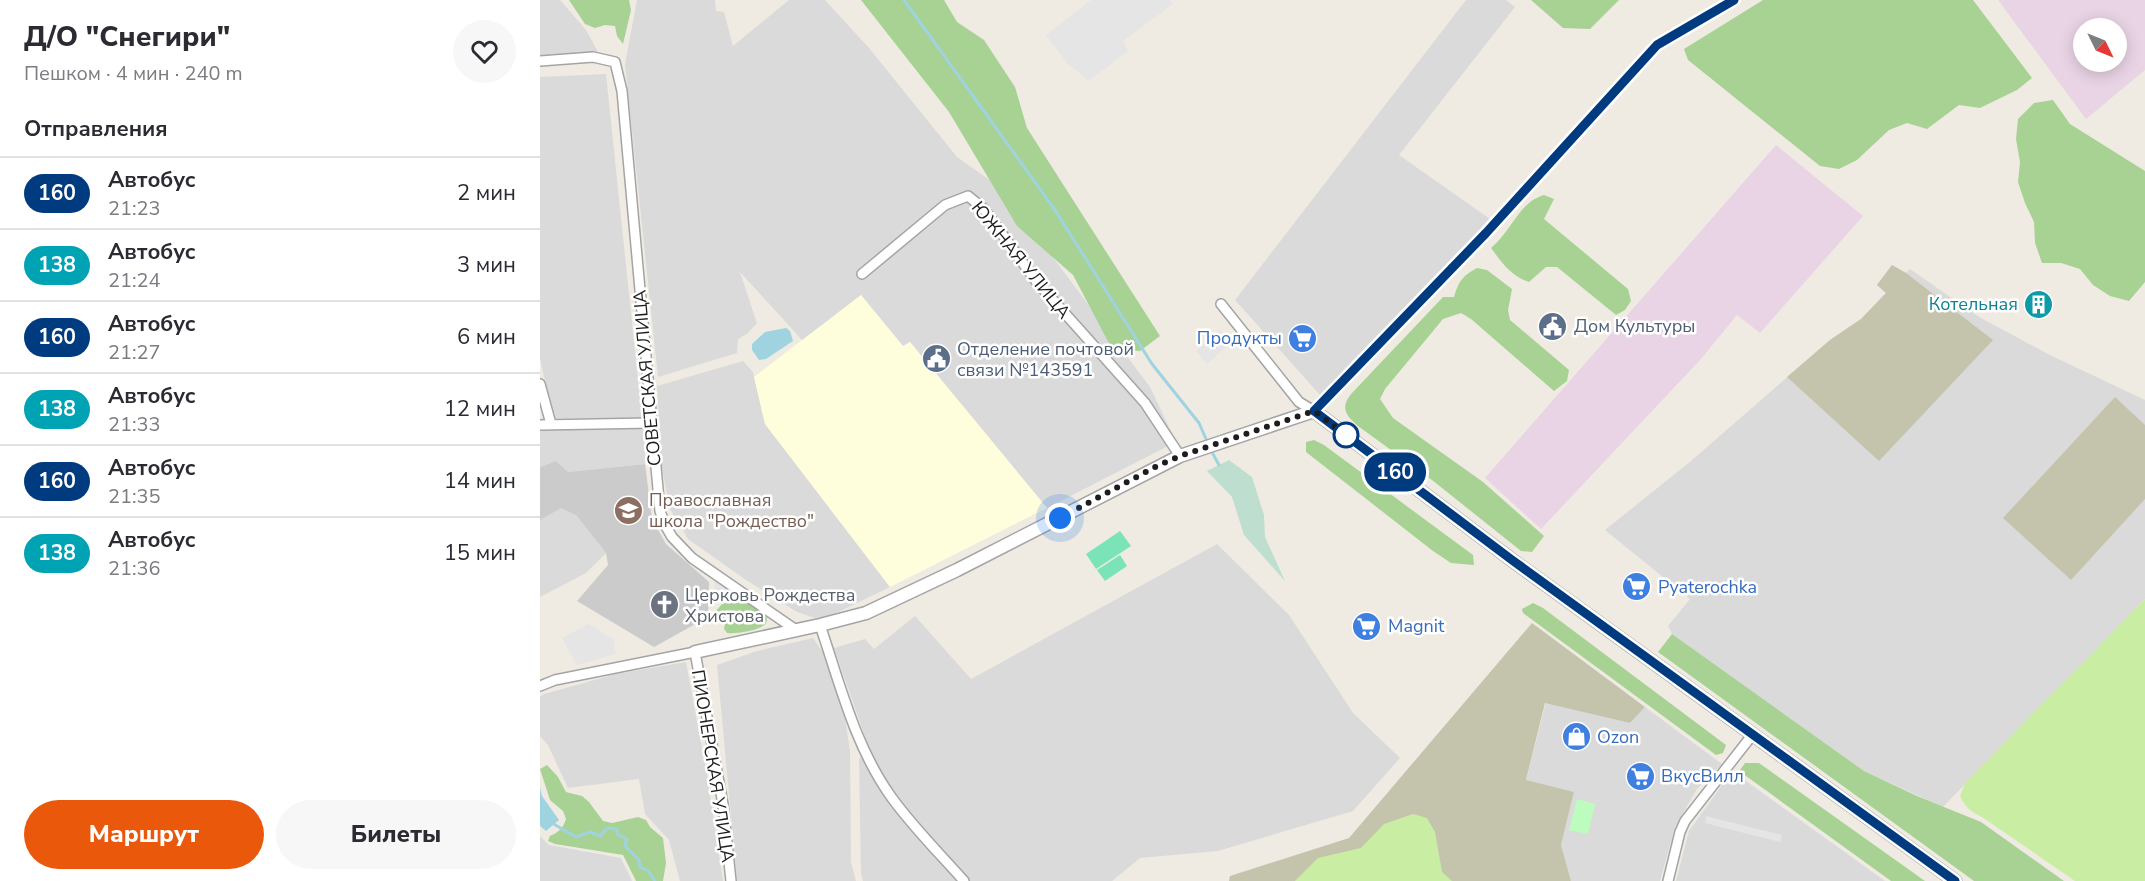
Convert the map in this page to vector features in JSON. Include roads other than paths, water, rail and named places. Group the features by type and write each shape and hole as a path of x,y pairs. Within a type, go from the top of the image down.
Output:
{"street":[{"path":"540,686 866,613 1060,518 1159,465 1314,411 1486,233 1657,45 1734,0"},
{"name":"СОВЕТСКАЯ УЛИЦА","path":"540,61 593,57 615,62 622,91 651,423 660,511 664,525 692,558 796,630"},
{"name":"ЮЖНАЯ УЛИЦА","path":"862,274 945,205 968,196 984,209 1035,281 1145,403 1180,456"},
{"path":"1221,304 1299,402 1512,560 1955,881"},
{"path":"540,384 551,424"},
{"path":"540,425 651,423"},
{"path":"820,625 859,739 872,765 892,798 964,881"},
{"name":"ПИОНЕРСКАЯ УЛИЦА","path":"695,652 723,804 731,881"},
{"path":"1668,881 1680,832 1686,821 1752,734"}],"water":[{"path":"786,328 790,331 793,341 766,359 759,360 752,350 752,344 765,332"},
{"path":"540,788 542,796 559,820 546,831 540,826"}],"waterway":[{"path":"904,0 1055,210 1152,364 1199,423 1206,439"},
{"path":"1213,454 1219,465"},
{"path":"552,823 576,837 590,832 600,836 607,828 617,829 617,834 627,839 625,846 639,860 640,867 648,871 655,881"}],"place":[{"name":"Котельная","path":"2039,304"},
{"name":"Дом Культуры","path":"1553,326"},
{"name":"Продукты","path":"1303,338"},
{"name":"Отделение почтовой связи №143591","path":"936,359"},
{"name":"Православная школа \"Рождество\"","path":"628,510"},
{"name":"Pyaterochka","path":"1637,587"},
{"name":"Церковь Рождества Христова","path":"664,605"},
{"name":"Magnit","path":"1367,626"},
{"name":"Ozon","path":"1576,737"},
{"name":"ВкусВилл","path":"1640,776"}]}
